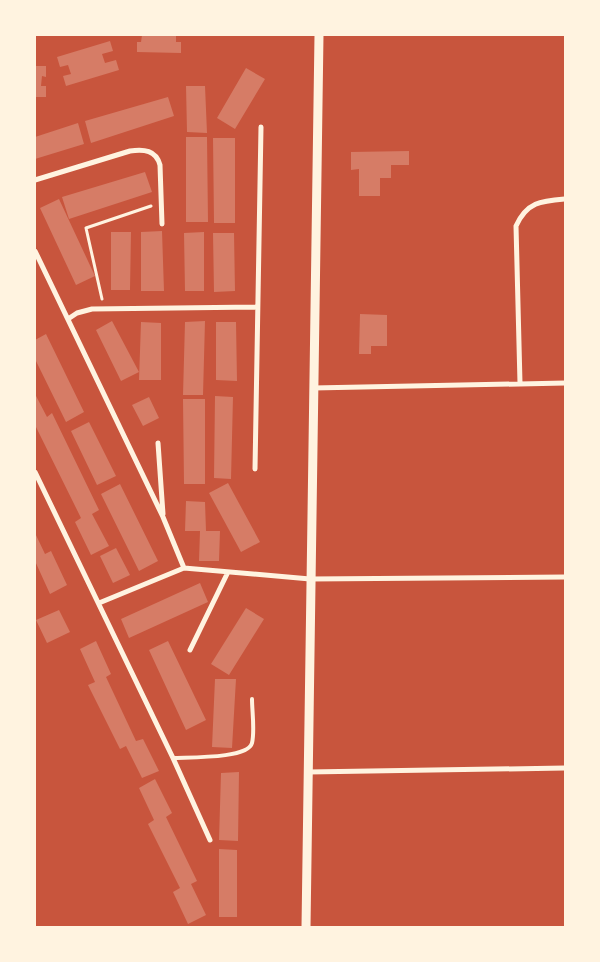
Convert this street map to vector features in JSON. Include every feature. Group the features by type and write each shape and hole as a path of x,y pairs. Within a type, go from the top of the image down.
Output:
{"street":[{"path":"306,927 312,388 319,35"},
{"path":"255,469 261,126"},
{"path":"35,180 130,152 146,150 152,152 159,161 162,224"},
{"path":"520,383 516,226 520,217 529,206 565,199"},
{"path":"35,251 163,517 184,568"},
{"path":"68,319 84,311 104,308 257,307"},
{"path":"312,388 565,383"},
{"path":"158,443 163,517"},
{"path":"35,472 173,758 210,840"},
{"path":"99,603 184,568 310,579 565,577"},
{"path":"190,650 228,572"},
{"path":"307,772 565,768"}],"lane":[{"path":"173,758 223,756 247,750 252,745 252,699"}],"path":[{"path":"104,308 86,228 161,202"}],"building":[{"path":"142,35 176,35 176,42 181,42 181,53 137,52 137,42 141,42"},
{"path":"110,41 113,51 102,54 105,63 116,60 119,70 66,86 63,76 71,74 68,65 60,67 57,57"},
{"path":"35,66 46,66 46,77 42,76 41,86 46,86 46,97 35,97"},
{"path":"246,68 265,79 235,129 217,118"},
{"path":"186,86 205,86 207,133 187,132"},
{"path":"168,97 174,116 91,143 85,121"},
{"path":"78,123 84,144 35,159 35,137"},
{"path":"186,137 207,137 208,222 186,222"},
{"path":"213,138 235,138 235,223 214,223"},
{"path":"409,151 409,165 391,165 391,178 380,178 380,196 359,196 359,169 351,170 351,152"},
{"path":"145,172 152,192 69,219 62,197"},
{"path":"59,199 95,276 76,285 40,208"},
{"path":"162,231 164,291 141,291 141,232"},
{"path":"111,232 131,232 130,290 111,290"},
{"path":"204,232 204,291 185,291 184,233"},
{"path":"213,233 234,233 235,291 214,292"},
{"path":"360,314 387,315 387,346 371,346 371,354 359,354"},
{"path":"112,321 139,372 121,381 96,330"},
{"path":"205,321 203,395 183,395 185,322"},
{"path":"141,322 161,323 161,380 139,380"},
{"path":"216,322 236,322 237,381 216,380"},
{"path":"46,334 84,412 66,422 35,359 35,340"},
{"path":"35,394 47,417 52,413 99,510 92,514 109,546 91,555 75,522 81,518 35,425"},
{"path":"215,396 233,397 231,479 214,478"},
{"path":"149,397 159,418 143,426 132,405"},
{"path":"183,399 205,399 205,484 184,484"},
{"path":"89,422 116,476 97,485 71,431"},
{"path":"228,483 260,542 241,552 209,493"},
{"path":"120,484 158,561 139,571 101,494"},
{"path":"186,501 205,502 206,531 220,531 219,561 199,561 200,531 185,531"},
{"path":"35,533 45,554 51,551 67,585 50,594 35,561"},
{"path":"116,548 130,575 113,583 100,556"},
{"path":"200,583 208,602 129,638 121,619"},
{"path":"246,608 264,619 229,675 211,664"},
{"path":"59,610 70,632 47,643 36,620"},
{"path":"96,641 111,674 106,677 136,741 143,739 159,771 142,778 126,746 120,749 88,685 95,682 80,649"},
{"path":"168,641 206,720 186,730 149,650"},
{"path":"215,679 236,679 232,748 212,747"},
{"path":"239,772 238,841 219,840 221,773"},
{"path":"155,779 172,813 166,817 197,881 191,884 206,915 188,924 173,892 180,888 148,824 154,820 139,788"},
{"path":"219,849 237,850 237,917 219,917"}]}
